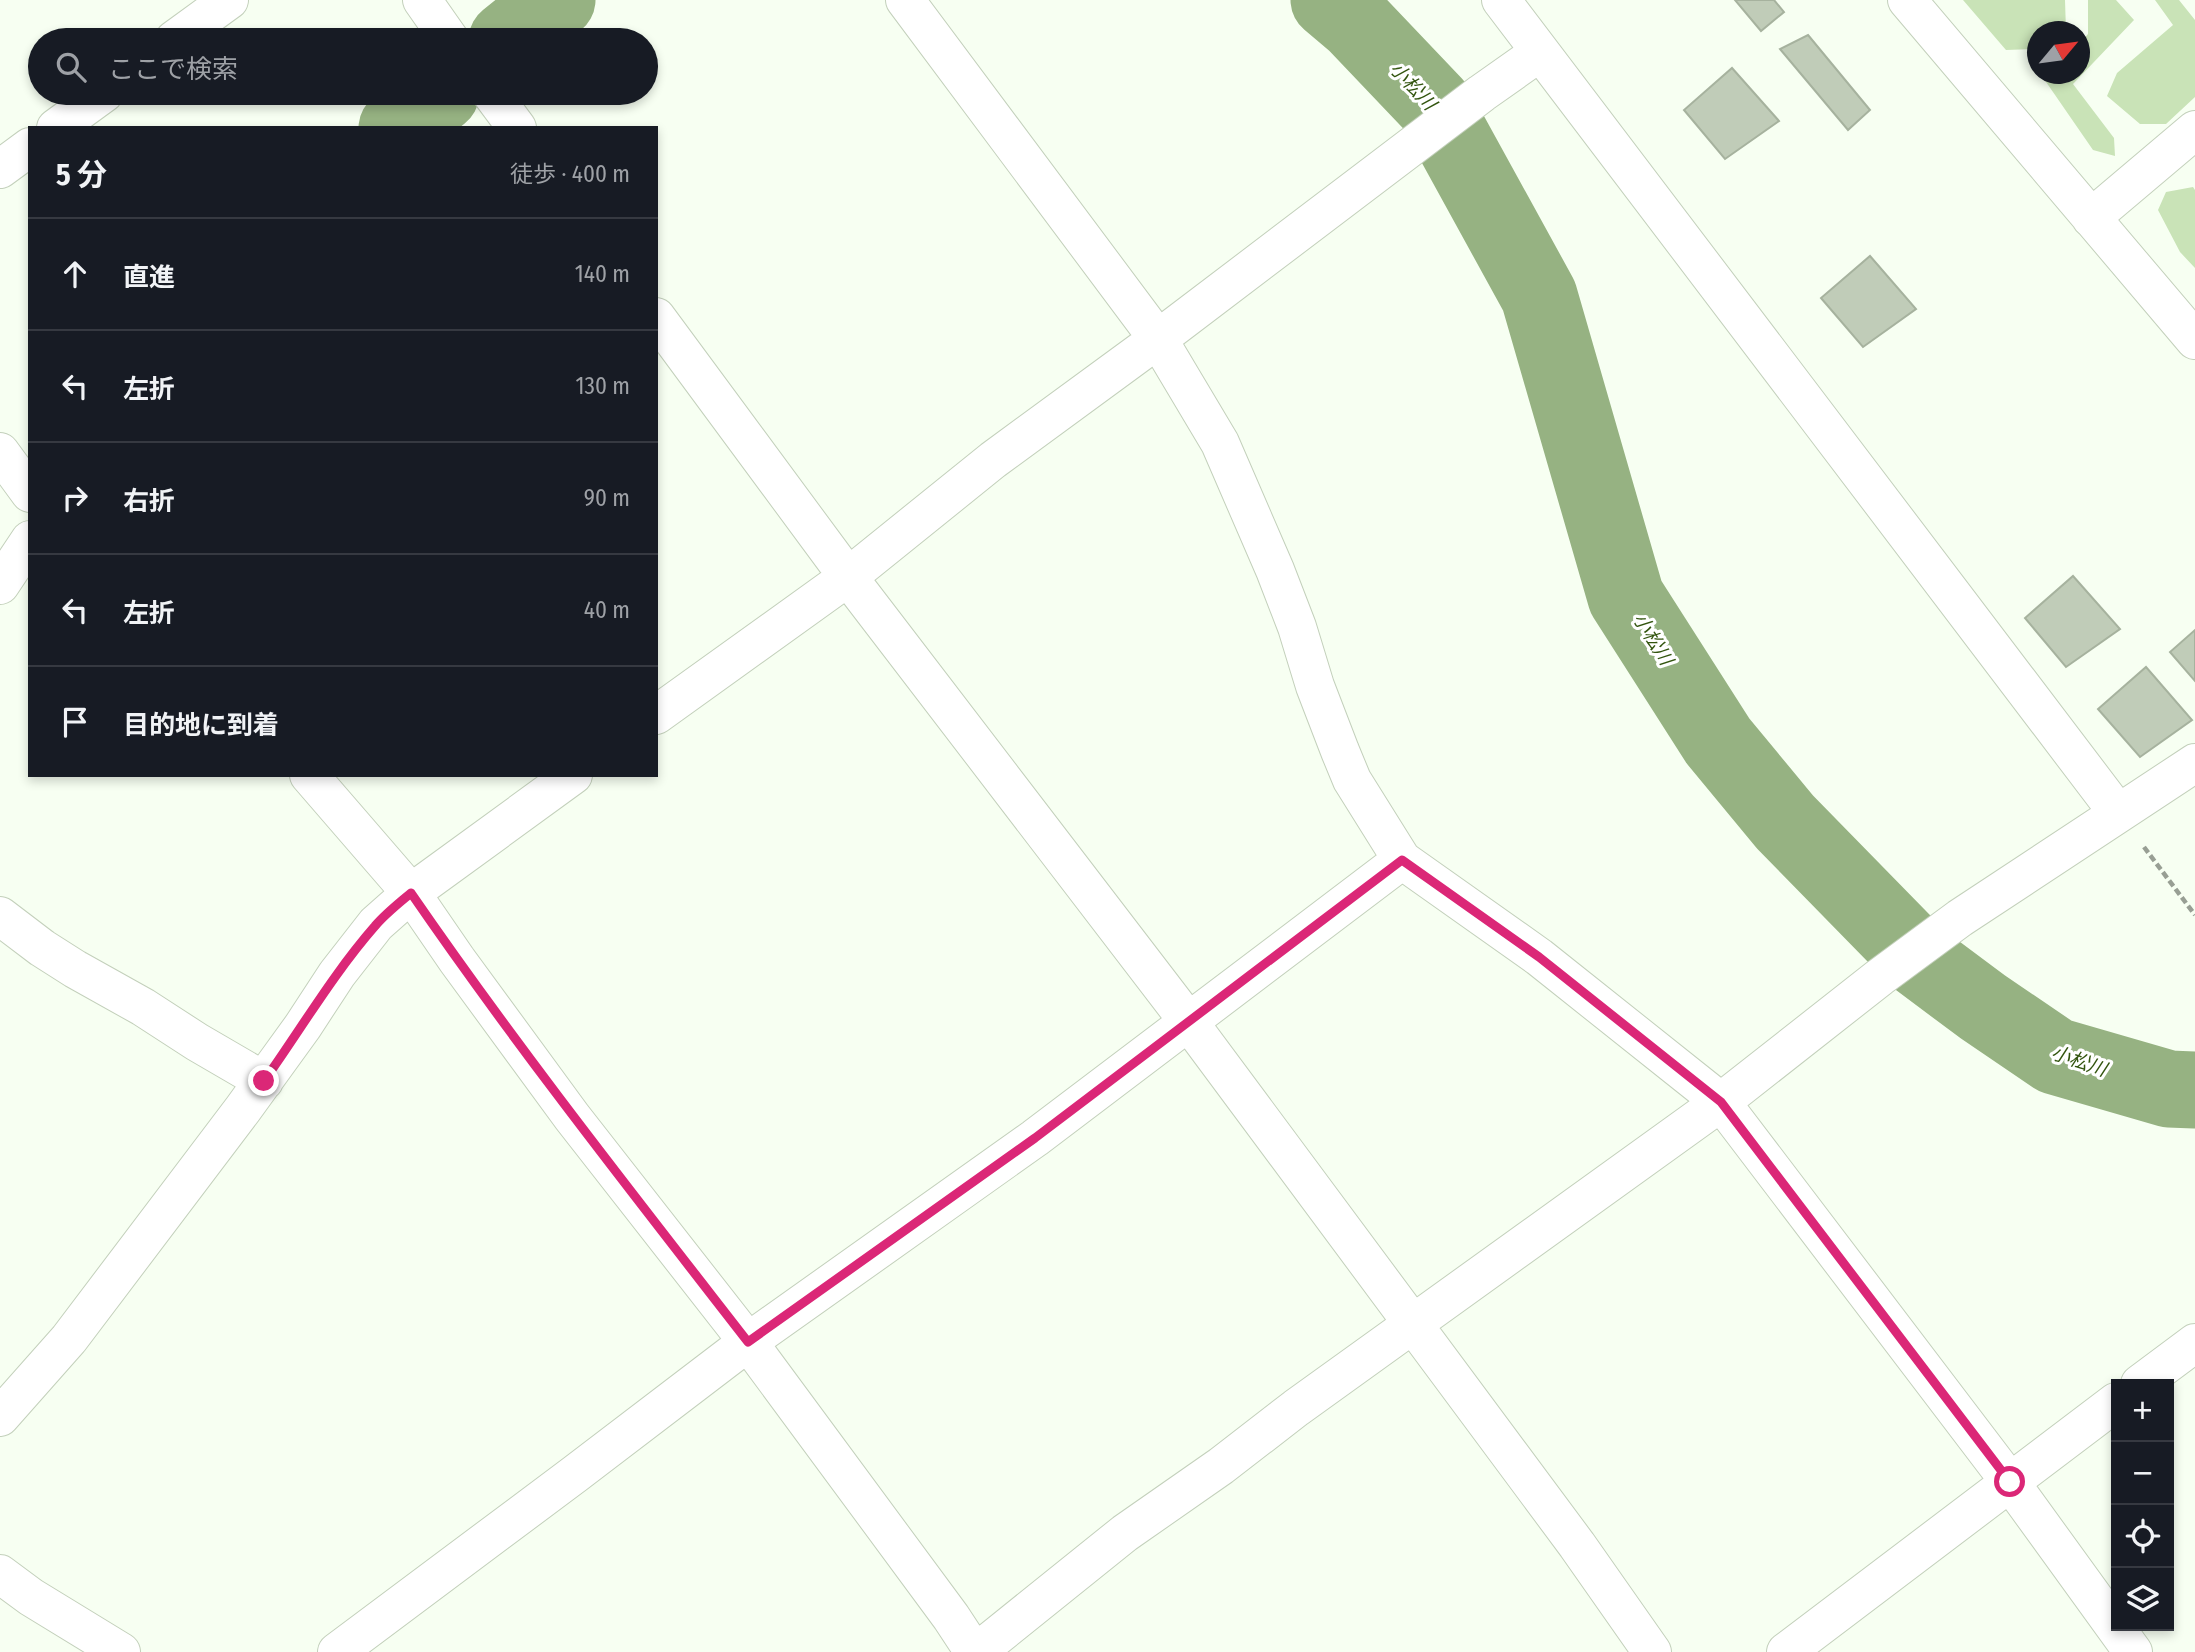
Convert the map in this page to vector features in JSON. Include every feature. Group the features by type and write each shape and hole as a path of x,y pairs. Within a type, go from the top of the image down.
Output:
{"street":[{"path":"190,28 229,0"},
{"path":"422,0 442,28"},
{"path":"905,0 1158,339 1220,443 1280,581 1315,686 1348,771 1402,860 1539,957 1721,1102 2010,1482 2133,1652"},
{"path":"1501,0 2118,813"},
{"path":"1907,0 2195,340"},
{"path":"658,714 848,577 993,460 1540,52"},
{"path":"59,126 88,105"},
{"path":"499,105 515,126"},
{"path":"2091,218 2195,130"},
{"path":"0,169 28,148"},
{"path":"658,320 848,577 1188,1021 1577,1545 1652,1652"},
{"path":"0,452 28,490"},
{"path":"0,585 28,543"},
{"path":"311,777 411,893 572,1116 748,1342 976,1652 1125,1533 1721,1102 1960,918 2195,764"},
{"path":"0,1417 69,1339 264,1081 337,974 376,924 411,893 570,777"},
{"path":"337,1652 748,1342 1035,1138 1402,860"},
{"path":"0,916 64,962 264,1081"},
{"path":"2147,1379 2195,1343"},
{"path":"1786,1652 2111,1406"},
{"path":"0,1574 31,1597 121,1652"}],"path":[{"path":"2118,813 2195,915"}],"green space":[{"path":"1963,0 2065,0 2066,21 2027,21 2027,49 2006,50"},
{"path":"2088,0 2116,0 2134,20 2090,66"},
{"path":"2155,0 2179,0 2195,20 2195,97 2166,124 2140,124 2107,96 2117,73 2173,25"},
{"path":"2047,84 2073,84 2114,138 2115,156 2093,150"},
{"path":"2193,187 2195,268 2180,252 2158,210 2166,192"}],"building":[{"path":"1735,0 1774,0 1784,12 1761,31"},
{"path":"1808,35 1870,110 1848,130 1780,49"},
{"path":"1732,68 1779,121 1725,159 1684,110"},
{"path":"1870,256 1916,309 1863,347 1821,298"},
{"path":"2073,576 2120,629 2066,667 2025,618"},
{"path":"2195,630 2195,681 2170,652"},
{"path":"2146,667 2192,720 2140,757 2098,709"}],"waterway":[{"name":"小松川","path":"522,28 557,0"},
{"name":"小松川","path":"1329,0 1355,22 1434,105 1539,296 1626,597 1718,741 1785,822 1920,960 1983,1007 2055,1056 2169,1089 2195,1090"},
{"name":"小松川","path":"400,126 426,105"}],"route":[{"path":"264,1081 337,974 376,924 411,893 572,1116 748,1342 1035,1138 1402,860 1539,957 1721,1102 2010,1482"}]}
